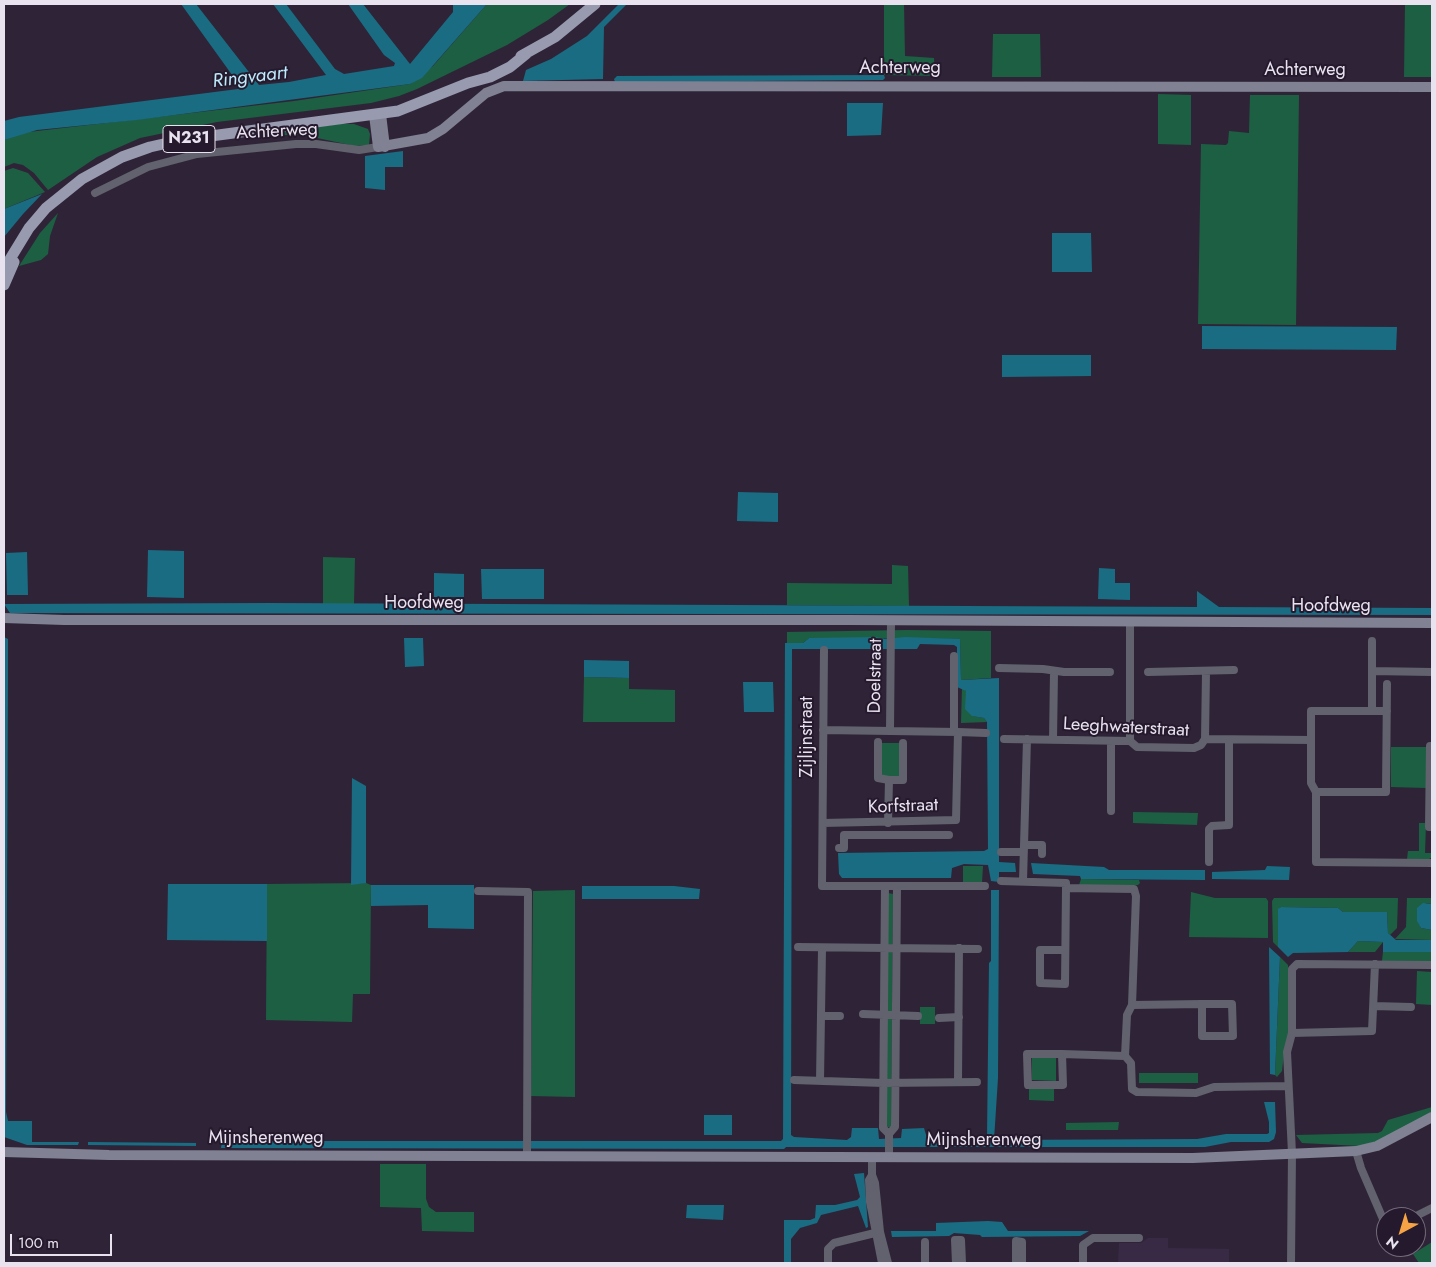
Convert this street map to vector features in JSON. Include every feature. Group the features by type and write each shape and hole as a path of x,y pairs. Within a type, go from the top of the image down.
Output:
{"main road":[{"name":"N231","path":"4,269 29,228 46,208 82,179 122,157 150,147 190,139 332,120 362,121 377,114 418,105 468,83 496,66 526,54 556,37 595,4"},
{"name":"N231","path":"4,285 23,247 60,198"}],"street":[{"name":"Achterweg","path":"95,193 148,167 197,154 296,144 316,144 359,150 428,138 443,129 486,93 504,86 1432,87"},
{"path":"377,114 381,147"},
{"name":"Hoofdweg","path":"5,620 1057,622 1130,624 1432,623"},
{"name":"Doelstraat","path":"890,730 891,622"},
{"path":"1130,624 1130,741"},
{"path":"1372,641 1372,711"},
{"name":"Zijlijnstraat","path":"824,650 822,886 885,886"},
{"name":"Korfstraat","path":"823,823 956,820 954,656"},
{"path":"999,668 1043,669 1054,672 1110,672"},
{"path":"1148,672 1234,670"},
{"path":"1372,671 1432,672"},
{"path":"1053,740 1054,672"},
{"path":"1205,739 1206,672"},
{"path":"1316,792 1386,792 1387,684"},
{"path":"1387,711 1311,710 1311,783 1316,792 1316,862 1432,863"},
{"path":"823,730 986,733"},
{"name":"Leeghwaterstraat","path":"1004,739 1130,741 1137,747 1194,748 1201,745 1205,739 1311,740"},
{"path":"1023,881 1027,739"},
{"path":"1208,862 1209,828 1212,826 1229,825 1229,740"},
{"path":"1111,741 1111,811"},
{"path":"878,742 878,778 889,780 903,780 904,743"},
{"path":"1432,746 1430,746 1429,827 1432,827"},
{"path":"888,823 889,780"},
{"path":"839,848 844,848 844,835 949,835"},
{"path":"1001,852 1042,845 1042,854"},
{"path":"1001,881 1066,883 1065,984 1040,983 1040,950 1065,950"},
{"path":"889,1154 889,1135 883,1128 885,886 985,886"},
{"path":"889,1135 895,1128 897,886"},
{"path":"1066,888 1134,889 1136,896 1136,920 1132,1005 1127,1015 1125,1056"},
{"path":"478,891 528,892 527,1153"},
{"path":"798,948 978,949"},
{"path":"958,1081 959,948"},
{"path":"820,1081 822,949"},
{"path":"1291,1263 1292,1153 1287,1052 1292,1034 1292,969 1297,964 1432,965"},
{"path":"1292,1034 1368,1033 1372,1031 1375,964"},
{"path":"1132,1005 1202,1004 1232,1004 1233,1036 1202,1036 1202,1004"},
{"path":"1374,1006 1411,1007"},
{"path":"863,1014 918,1016"},
{"path":"821,1016 840,1016"},
{"path":"938,1018 959,1017"},
{"path":"1062,1054 1063,1085 1028,1084 1027,1054 1062,1054 1125,1056 1132,1063 1132,1089 1137,1092 1196,1094 1214,1087 1288,1086"},
{"path":"794,1080 883,1083 978,1082"},
{"name":"Mijnsherenweg","path":"4,1152 527,1153 872,1157 889,1154 1193,1158 1356,1152 1377,1146 1432,1117"},
{"path":"1356,1152 1378,1207"},
{"path":"872,1157 877,1233 882,1263"},
{"path":"828,1263 828,1249 834,1243 877,1233"},
{"path":"877,1233 888,1263"},
{"path":"1083,1263 1083,1245 1093,1238 1139,1238"},
{"path":"956,1263 955,1240 962,1240 962,1263"},
{"path":"1016,1263 1016,1241 1022,1242 1022,1263"},
{"path":"925,1242 925,1263"}],"shaded area":[{"path":"1148,1238 1168,1238 1168,1248 1229,1249 1229,1263 1118,1263 1119,1243 1141,1243"}],"green space":[{"path":"487,4 570,4 507,45 399,96 371,103 217,122 140,138 97,157 48,190 34,173 23,165 14,163 4,167 4,140 20,133 294,101 410,84 433,66"},
{"path":"884,4 904,4 905,56 934,58 935,76 884,75"},
{"path":"1405,4 1432,4 1432,77 1404,77"},
{"path":"993,34 1040,34 1041,77 992,77"},
{"path":"1158,94 1191,95 1191,145 1158,144"},
{"path":"1250,95 1299,95 1296,325 1198,324 1201,144 1226,145 1228,143 1229,131 1249,133"},
{"path":"339,124 354,124 368,129 370,134 369,145 355,146 303,135 253,135"},
{"path":"13,168 28,173 45,192 4,209 4,171"},
{"path":"58,213 50,236 48,254 41,260 19,266 40,233"},
{"path":"323,557 355,558 354,604 323,604"},
{"path":"892,565 908,566 909,606 787,605 787,583 892,584"},
{"path":"991,631 991,678 961,680 960,639 809,638 803,643 787,643 787,632"},
{"path":"584,677 629,678 629,689 675,690 675,722 583,722"},
{"path":"962,687 966,691 973,716 984,718 987,722 961,723"},
{"path":"881,743 900,743 900,776 881,776"},
{"path":"1391,747 1426,747 1426,788 1391,787"},
{"path":"1133,812 1198,813 1197,825 1133,823"},
{"path":"1419,823 1426,823 1425,853 1432,853 1432,857 1428,860 1407,859 1408,851 1419,851"},
{"path":"963,866 983,866 982,883 963,883"},
{"path":"1081,879 1139,880 1140,883 1138,885 1079,885"},
{"path":"366,883 371,885 370,994 353,994 352,1022 266,1020 267,884"},
{"path":"575,890 575,1097 531,1096 533,891"},
{"path":"1191,892 1215,898 1266,898 1268,901 1268,938 1189,937"},
{"path":"888,893 893,894 891,1127 886,1127"},
{"path":"1274,898 1398,898 1397,928 1390,935 1388,933 1387,912 1343,912 1338,908 1281,907 1278,910 1278,947 1273,942 1272,901"},
{"path":"1407,898 1432,898 1432,904 1426,903 1417,919 1421,928 1432,930 1432,940 1395,939 1406,927"},
{"path":"1358,941 1383,942 1375,952 1348,952"},
{"path":"1383,952 1432,952 1432,962 1382,961"},
{"path":"1280,957 1288,965 1288,1038 1285,1045 1282,1071 1277,1077 1275,1075"},
{"path":"1417,971 1432,972 1432,1005 1416,1004"},
{"path":"920,1007 935,1007 935,1024 920,1024"},
{"path":"1032,1056 1056,1057 1056,1081 1032,1080"},
{"path":"1139,1073 1198,1073 1198,1083 1139,1083"},
{"path":"1029,1089 1054,1089 1054,1101 1029,1100"},
{"path":"1432,1107 1432,1114 1379,1141 1360,1146 1302,1143 1296,1135 1378,1133 1382,1131 1388,1120"},
{"path":"1119,1122 1118,1130 1066,1130 1066,1123"},
{"path":"380,1164 426,1164 426,1199 429,1207 436,1212 474,1212 474,1232 422,1231 421,1208 380,1207"},
{"path":"1432,1242 1432,1262 1419,1263 1415,1257 1426,1257 1426,1246"}],"water":[{"name":"Ringvaart","path":"181,4 196,4 259,85 326,75 273,4 286,4 335,69 344,74 394,66 395,63 384,55 348,4 363,4 410,64 453,12 453,4 487,4 422,78 410,84 137,120 37,130 4,140 4,121 19,117 238,89 240,86"},
{"path":"619,4 627,4 604,27 603,79 523,81 526,70 551,59 587,36"},
{"path":"884,75 885,78 883,80 615,82 614,79 617,76"},
{"path":"847,103 883,103 881,135 847,136"},
{"path":"403,151 403,167 385,167 385,190 365,188 365,156"},
{"path":"42,194 23,214 4,237 4,209"},
{"path":"1052,233 1091,233 1092,272 1052,272"},
{"path":"1202,326 1397,327 1396,350 1202,349"},
{"path":"1002,355 1091,355 1091,376 1002,377"},
{"path":"738,492 778,493 778,522 737,521"},
{"path":"148,550 184,551 184,598 147,597"},
{"path":"27,552 28,595 7,595 6,553"},
{"path":"1099,568 1115,569 1115,583 1130,583 1130,600 1098,599"},
{"path":"481,569 544,569 544,599 482,599"},
{"path":"434,573 464,574 464,597 434,597"},
{"path":"1197,591 1219,607 1432,608 1432,615 10,613 4,604 268,603 1197,607"},
{"path":"4,637 8,639 6,1112 8,1121 32,1121 32,1142 79,1142 78,1145 27,1145 4,1137"},
{"path":"876,637 885,639 905,637 960,639 961,680 999,678 999,862 1015,863 1016,872 999,872 999,882 991,881 988,865 964,864 952,868 951,878 842,878 839,874 838,853 984,851 988,849 987,722 984,718 972,716 965,709 966,691 957,687 957,647 954,645 920,644 917,649 792,649 791,1135 794,1137 847,1140 851,1137 852,1128 878,1128 879,1139 901,1138 902,1129 924,1128 927,1138 932,1140 985,1140 987,1137 991,890 999,890 998,1078 994,1140 1197,1139 1226,1134 1267,1134 1269,1133 1269,1122 1264,1102 1275,1102 1276,1132 1274,1139 1269,1142 1231,1142 1205,1147 786,1147 784,1149 221,1148 222,1141 781,1141 783,1139 785,643 803,643 809,638"},
{"path":"404,638 423,638 424,666 405,667"},
{"path":"584,660 629,661 629,678 584,677"},
{"path":"743,682 773,682 774,712 744,712"},
{"path":"352,778 366,786 366,883 351,885"},
{"path":"1031,863 1104,867 1109,870 1205,870 1205,880 1081,879 1080,876 1033,874"},
{"path":"1267,866 1290,867 1289,880 1212,879 1212,872 1265,870"},
{"path":"168,884 267,884 267,941 167,940"},
{"path":"371,885 474,885 474,929 428,928 428,905 371,906"},
{"path":"582,886 674,886 700,889 699,899 582,899"},
{"path":"1423,903 1432,904 1432,930 1421,928 1417,921 1417,908"},
{"path":"1281,907 1338,908 1343,912 1387,912 1388,933 1396,940 1432,940 1432,952 1383,952 1383,942 1358,941 1348,952 1293,953 1288,957 1278,947 1278,909"},
{"path":"1269,947 1280,957 1275,1075 1270,1074"},
{"path":"704,1115 732,1115 732,1135 704,1135"},
{"path":"88,1142 196,1143 196,1146 88,1145"},
{"path":"864,1173 868,1227 866,1228 858,1206 821,1215 817,1223 800,1228 791,1239 791,1263 784,1263 784,1220 810,1220 815,1218 816,1205 835,1205 857,1200 860,1197 854,1174"},
{"path":"687,1205 724,1205 723,1220 686,1218"},
{"path":"1002,1222 1008,1231 1089,1231 1080,1236 982,1237 980,1235 954,1233 949,1236 892,1237 891,1231 936,1231 936,1223"}]}
